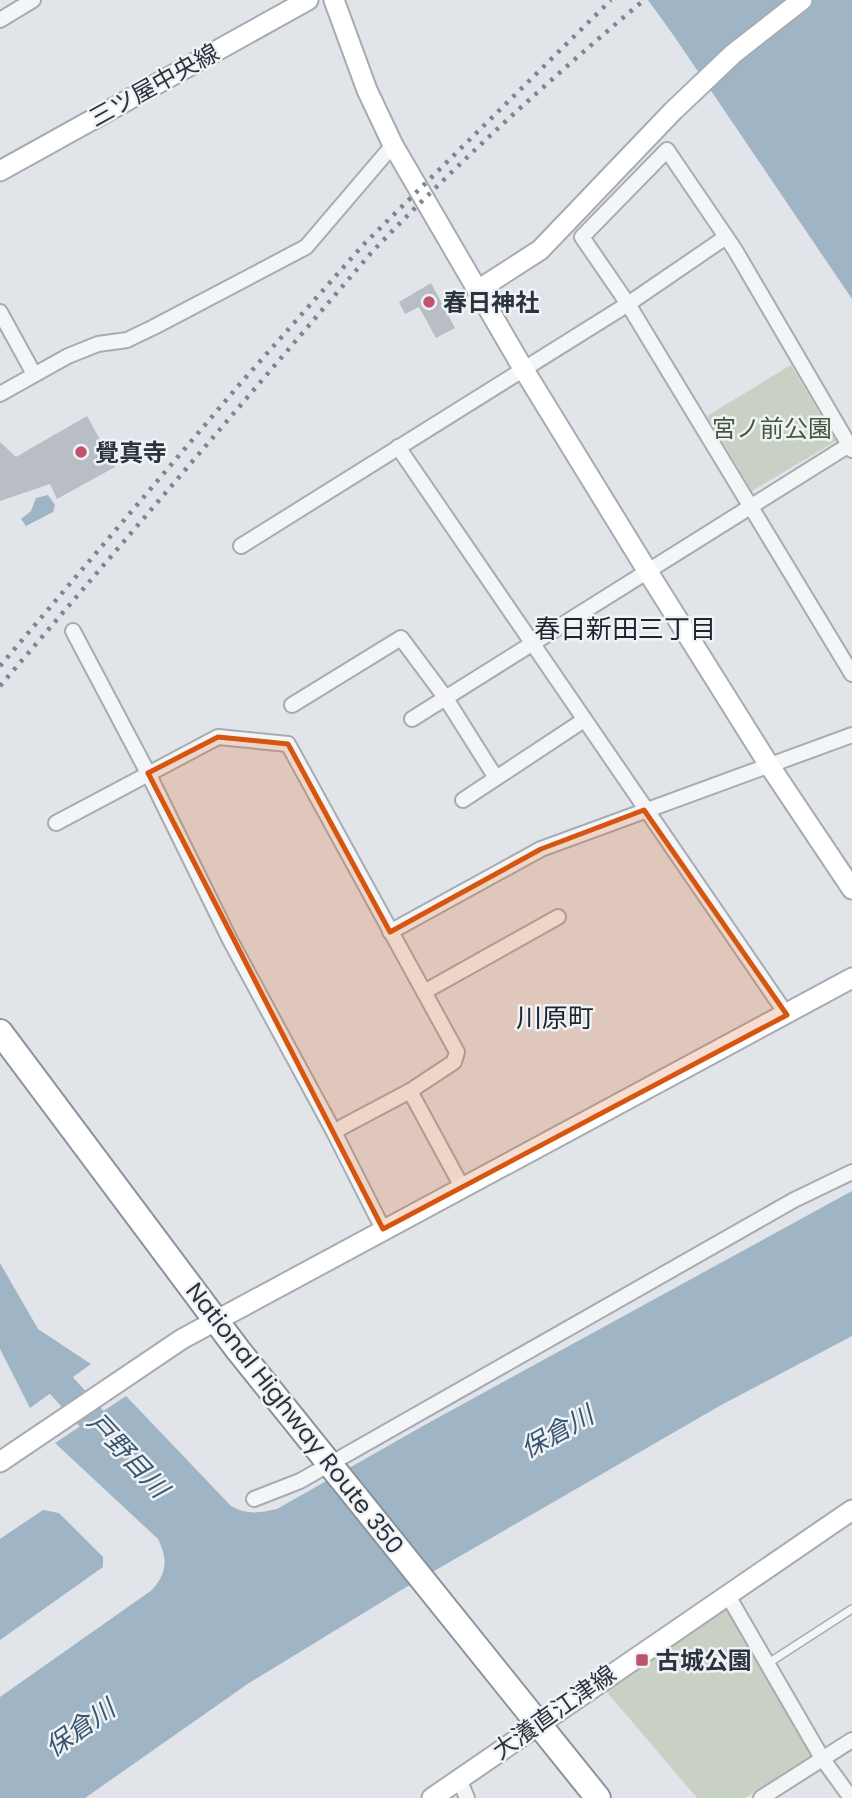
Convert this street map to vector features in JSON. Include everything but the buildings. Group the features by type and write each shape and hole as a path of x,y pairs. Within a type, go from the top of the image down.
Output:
{"highway":[{"name":"National Highway Route 350","path":"0,1032 215,1320 598,1798"}],"street":[{"path":"0,20 33,0"},
{"name":"三ツ屋中央線","path":"0,171 307,0"},
{"path":"334,0 367,90 393,145 524,370 769,765 852,889"},
{"path":"478,290 540,250 673,110 733,54 802,0"},
{"path":"0,394 88,348 127,340 306,247 393,145"},
{"path":"412,719 749,506 850,447 726,237 667,150 582,237 628,304 749,506 852,674"},
{"path":"241,546 628,304 726,237"},
{"path":"0,312 34,374"},
{"path":"398,447 644,810 787,1015"},
{"path":"73,631 148,773 230,940 383,1229"},
{"path":"292,705 401,638 445,697 496,778"},
{"path":"463,800 584,720"},
{"path":"390,932 541,849 852,735"},
{"path":"56,823 218,737 288,744 457,1052 454,1062 410,1091 334,1132"},
{"path":"424,992 558,917"},
{"path":"0,1462 215,1320 852,978"},
{"path":"410,1091 462,1186"},
{"path":"254,1499 268,1496 333,1467 794,1200 852,1172"},
{"name":"大瀁直江津線","path":"432,1798 537,1723 852,1510"},
{"path":"727,1594 822,1758 850,1798"},
{"path":"761,1798 852,1740"},
{"path":"459,1779 467,1798"}],"lane":[{"path":"767,1664 852,1609"}],"highlighted area":[{"path":"218,737 288,744 390,932 541,849 644,810 787,1015 383,1229 148,773"}],"green space":[{"name":"宮ノ前公園","path":"791,365 836,441 752,491 707,416"},
{"path":"726,1608 813,1754 811,1758 745,1798 697,1798 606,1691"}],"water":[{"path":"648,0 852,0 852,299 674,36"},
{"path":"48,495 55,505 53,512 26,526 21,519 31,511 36,498"},
{"name":"保倉川","path":"852,1191 852,1336 723,1404 403,1589 249,1683 85,1798 0,1798 0,1697 152,1590 161,1578 164,1566 158,1539 55,1443 126,1396 231,1506 254,1512 277,1509"},
{"path":"0,1263 38,1329 91,1364 30,1408 0,1349"},
{"path":"43,1510 59,1513 103,1557 103,1567 0,1640 0,1539"}],"waterway":[{"name":"戸野目川","path":"0,1303 33,1354 117,1447"}],"railway":[{"path":"0,666 239,385 364,244 611,0"},
{"path":"0,686 371,253 504,123 644,0"}],"place":[{"name":"春日神社","path":"429,302"},
{"name":"覺真寺","path":"81,452"},
{"name":"古城公園","path":"642,1660"}],"district":[{"name":"春日新田三丁目","path":"625,629"},
{"name":"川原町","path":"555,1018"}]}
